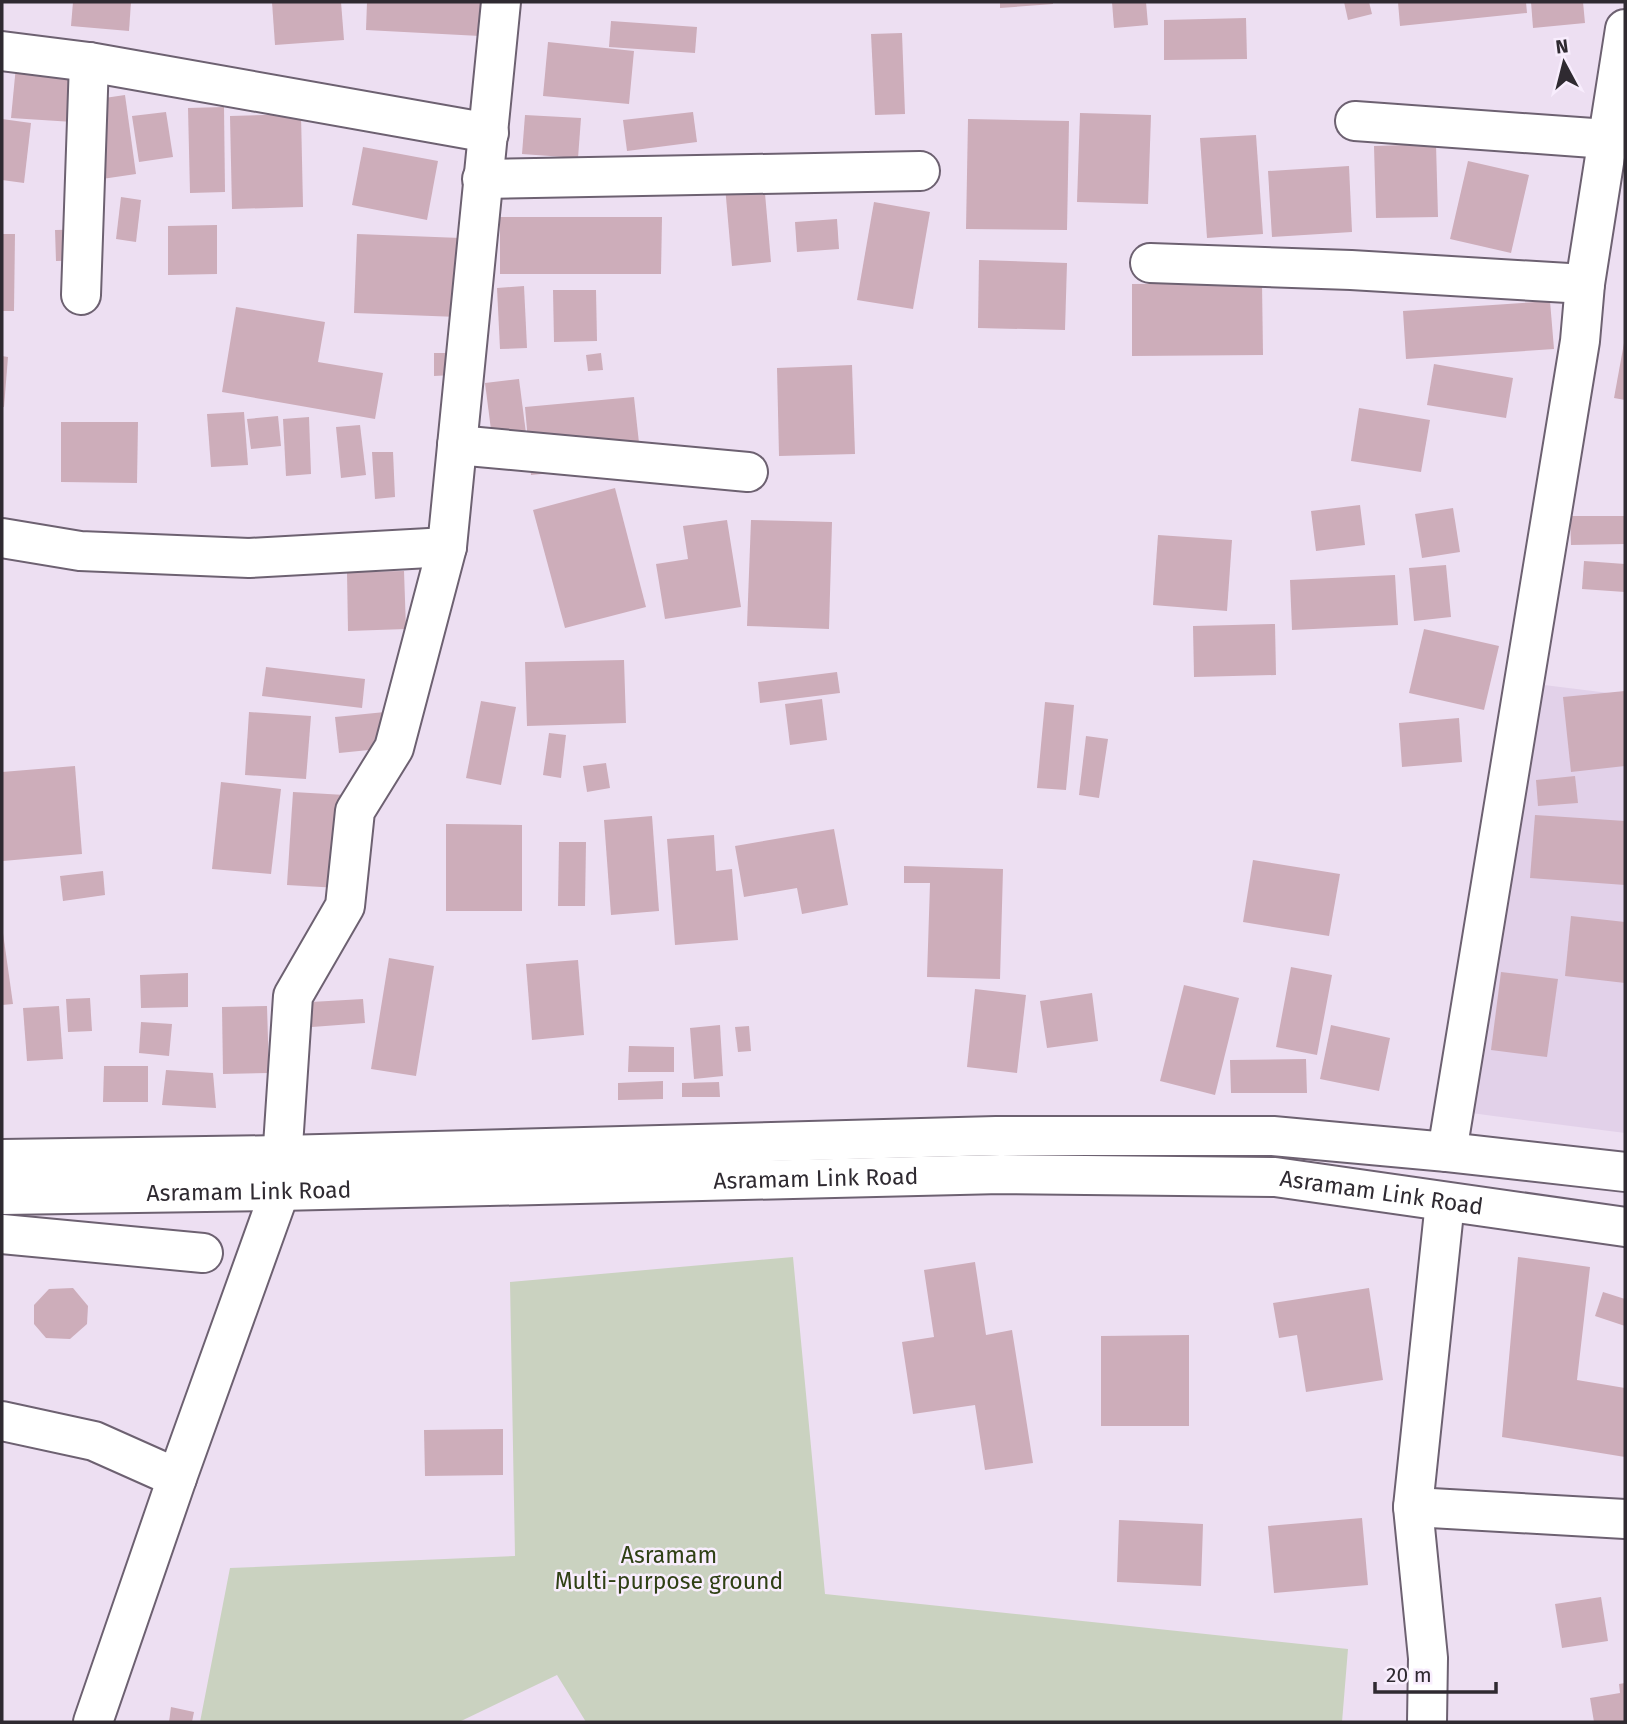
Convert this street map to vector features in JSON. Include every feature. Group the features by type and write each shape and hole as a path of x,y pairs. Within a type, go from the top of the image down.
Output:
{"street":[{"path":"93,1722 281,1173 293,996 345,906 355,811 394,748 447,547 501,2"},
{"path":"1447,1152 1580,341 1586,284 1625,29"},
{"path":"2,51 89,62 489,133"},
{"path":"81,295 89,62"},
{"path":"1354,121 1607,139"},
{"path":"482,179 920,172"},
{"path":"1150,263 1351,270 1586,284"},
{"path":"457,445 748,472"},
{"path":"2,538 80,551 249,558 447,547"},
{"name":"Asramam Link Road","path":"2,1195 281,1173 1038,1136 1273,1136 1625,1172"},
{"name":"Asramam Link Road","path":"2,1159 281,1173 1275,1177 1625,1227"},
{"path":"1427,1722 1428,1658 1413,1507 1446,1202"},
{"path":"2,1234 203,1254"},
{"path":"2,1421 94,1441 177,1478"},
{"path":"1413,1507 1625,1518"}],"shaded area":[{"path":"1536,684 1625,695 1625,1133 1471,1113"}],"green space":[{"name":"Asramam Multi-purpose ground","path":"793,1257 825,1594 1348,1649 1342,1722 586,1722 557,1675 459,1722 200,1722 230,1568 515,1556 510,1282"}],"building":[{"path":"73,2 131,2 129,31 71,26"},
{"path":"272,2 341,2 344,40 275,45"},
{"path":"367,2 482,2 480,36 366,30"},
{"path":"1000,2 1053,2 1053,4 1000,8"},
{"path":"1112,2 1146,2 1148,25 1114,28"},
{"path":"1344,2 1369,2 1372,14 1348,20"},
{"path":"1398,2 1526,2 1527,13 1400,26"},
{"path":"1531,2 1583,2 1585,23 1533,28"},
{"path":"1246,18 1247,59 1164,60 1164,20"},
{"path":"611,21 697,27 695,53 609,47"},
{"path":"902,33 905,114 875,115 871,34"},
{"path":"548,42 634,51 629,104 543,96"},
{"path":"16,66 77,70 73,122 11,118"},
{"path":"125,95 136,174 102,179 91,100"},
{"path":"224,107 225,192 190,193 188,108"},
{"path":"166,112 173,157 139,162 132,116"},
{"path":"693,112 697,142 627,151 623,120"},
{"path":"1080,113 1151,115 1148,204 1077,202"},
{"path":"301,114 303,207 232,209 230,116"},
{"path":"525,115 581,118 578,158 522,154"},
{"path":"2,119 31,123 24,183 2,180"},
{"path":"968,119 1069,121 1067,230 966,229"},
{"path":"1256,135 1263,234 1207,238 1200,138"},
{"path":"1436,144 1438,217 1376,218 1374,146"},
{"path":"363,147 438,161 427,220 352,205"},
{"path":"1468,161 1529,175 1511,253 1450,239"},
{"path":"1349,166 1352,232 1272,237 1268,171"},
{"path":"764,182 771,262 732,266 725,186"},
{"path":"121,197 141,200 136,242 116,239"},
{"path":"874,202 930,212 913,309 857,300"},
{"path":"500,217 662,217 661,274 500,274"},
{"path":"837,219 839,249 797,252 795,222"},
{"path":"217,225 217,274 168,275 168,226"},
{"path":"102,229 103,260 56,261 55,230"},
{"path":"2,234 15,234 14,311 2,311"},
{"path":"357,234 461,238 458,317 354,313"},
{"path":"979,260 1067,263 1065,330 978,328"},
{"path":"1262,283 1263,355 1132,356 1132,284"},
{"path":"524,286 527,348 500,349 497,288"},
{"path":"553,290 596,290 597,341 554,342"},
{"path":"1550,301 1554,349 1406,359 1403,311"},
{"path":"236,307 325,322 318,362 383,373 375,419 222,392"},
{"path":"1625,343 1625,400 1614,398"},
{"path":"434,353 452,353 453,375 434,376"},
{"path":"601,353 603,370 588,371 586,355"},
{"path":"2,356 8,357 4,407 2,407"},
{"path":"1434,364 1513,378 1506,418 1427,405"},
{"path":"852,365 855,454 779,456 777,368"},
{"path":"519,379 528,449 494,453 485,383"},
{"path":"634,397 639,443 611,467 531,475 525,407"},
{"path":"1359,408 1430,420 1421,472 1351,461"},
{"path":"244,412 248,465 211,467 207,414"},
{"path":"278,416 281,446 251,449 247,419"},
{"path":"309,417 311,474 286,476 283,419"},
{"path":"61,422 138,422 137,483 61,482"},
{"path":"360,425 366,475 341,478 336,427"},
{"path":"372,452 393,452 395,497 375,499"},
{"path":"615,488 646,607 565,628 533,510"},
{"path":"1360,505 1365,545 1316,551 1311,511"},
{"path":"1453,508 1460,552 1422,558 1415,514"},
{"path":"1570,516 1625,516 1625,544 1571,545"},
{"path":"727,520 741,607 665,619 656,564 688,559 683,526"},
{"path":"751,520 832,522 829,629 747,626"},
{"path":"1158,535 1232,540 1227,611 1153,605"},
{"path":"1584,561 1625,564 1625,592 1582,589"},
{"path":"1446,565 1451,617 1414,621 1409,568"},
{"path":"404,571 406,629 348,631 347,572"},
{"path":"1395,575 1398,625 1292,630 1290,580"},
{"path":"1275,624 1276,675 1194,677 1193,626"},
{"path":"1424,629 1499,646 1484,710 1409,693"},
{"path":"624,660 626,723 527,726 525,662"},
{"path":"266,667 365,679 362,708 262,696"},
{"path":"837,672 840,693 760,703 758,682"},
{"path":"1625,691 1625,766 1571,772 1563,697"},
{"path":"822,699 827,740 790,745 785,704"},
{"path":"481,701 516,707 501,785 466,778"},
{"path":"1045,702 1074,705 1066,790 1037,788"},
{"path":"249,712 311,716 306,779 245,775"},
{"path":"385,712 389,748 339,753 335,717"},
{"path":"1459,718 1462,762 1402,767 1399,723"},
{"path":"549,733 566,735 561,778 543,775"},
{"path":"1086,736 1108,739 1099,798 1079,795"},
{"path":"606,763 610,788 587,792 583,766"},
{"path":"75,766 82,854 3,861 2,772"},
{"path":"1575,776 1578,803 1538,806 1536,780"},
{"path":"221,782 281,789 271,874 212,869"},
{"path":"293,792 345,795 339,888 287,885"},
{"path":"1535,815 1625,821 1625,885 1530,878"},
{"path":"652,816 659,911 611,915 604,820"},
{"path":"446,824 522,825 522,911 446,911"},
{"path":"834,829 848,905 802,914 797,888 744,897 735,846"},
{"path":"714,835 716,871 732,869 738,940 675,945 667,839"},
{"path":"559,842 586,842 585,906 558,906"},
{"path":"1253,860 1340,874 1329,936 1243,922"},
{"path":"904,866 1003,869 1000,979 927,977 930,883 904,883"},
{"path":"103,871 105,895 63,901 60,876"},
{"path":"1571,916 1625,922 1625,983 1565,976"},
{"path":"2,926 13,1004 2,1005"},
{"path":"389,958 434,966 416,1076 371,1069"},
{"path":"578,960 584,1035 532,1040 526,964"},
{"path":"1291,967 1332,975 1317,1055 1276,1047"},
{"path":"1501,972 1558,979 1547,1057 1491,1050"},
{"path":"188,973 188,1007 141,1008 140,975"},
{"path":"1184,985 1239,998 1215,1095 1160,1081"},
{"path":"975,989 1026,995 1017,1073 967,1067"},
{"path":"1092,993 1098,1041 1047,1048 1040,1001"},
{"path":"90,998 92,1031 68,1032 66,999"},
{"path":"363,999 365,1023 312,1027 311,1002"},
{"path":"59,1006 63,1059 27,1061 23,1008"},
{"path":"267,1006 269,1073 223,1074 222,1007"},
{"path":"141,1022 172,1024 169,1056 139,1053"},
{"path":"720,1025 723,1076 694,1079 690,1028"},
{"path":"1331,1025 1390,1038 1379,1091 1320,1079"},
{"path":"749,1026 751,1051 738,1052 735,1027"},
{"path":"629,1046 674,1047 674,1072 628,1072"},
{"path":"1306,1059 1307,1093 1231,1093 1230,1060"},
{"path":"104,1066 148,1066 148,1102 103,1102"},
{"path":"166,1070 213,1073 216,1108 162,1105"},
{"path":"663,1081 663,1099 618,1100 618,1083"},
{"path":"719,1082 720,1097 682,1097 682,1083"},
{"path":"1518,1257 1590,1267 1577,1380 1625,1388 1625,1457 1502,1437"},
{"path":"975,1262 986,1335 1012,1330 1033,1463 985,1470 975,1405 913,1414 902,1342 934,1337 924,1270"},
{"path":"73,1288 88,1306 87,1324 70,1339 46,1338 34,1324 34,1305 49,1289"},
{"path":"1369,1288 1383,1380 1306,1392 1297,1335 1279,1338 1273,1303"},
{"path":"1603,1292 1625,1299 1625,1326 1595,1316"},
{"path":"1189,1335 1189,1426 1101,1426 1101,1336"},
{"path":"503,1429 503,1475 425,1476 424,1430"},
{"path":"1362,1518 1368,1585 1274,1593 1268,1526"},
{"path":"1119,1520 1203,1524 1201,1586 1117,1582"},
{"path":"1601,1597 1608,1641 1562,1648 1555,1604"},
{"path":"1625,1683 1625,1722 1594,1722 1590,1698 1620,1693 1619,1684"},
{"path":"171,1707 194,1712 192,1722 169,1722"}]}
